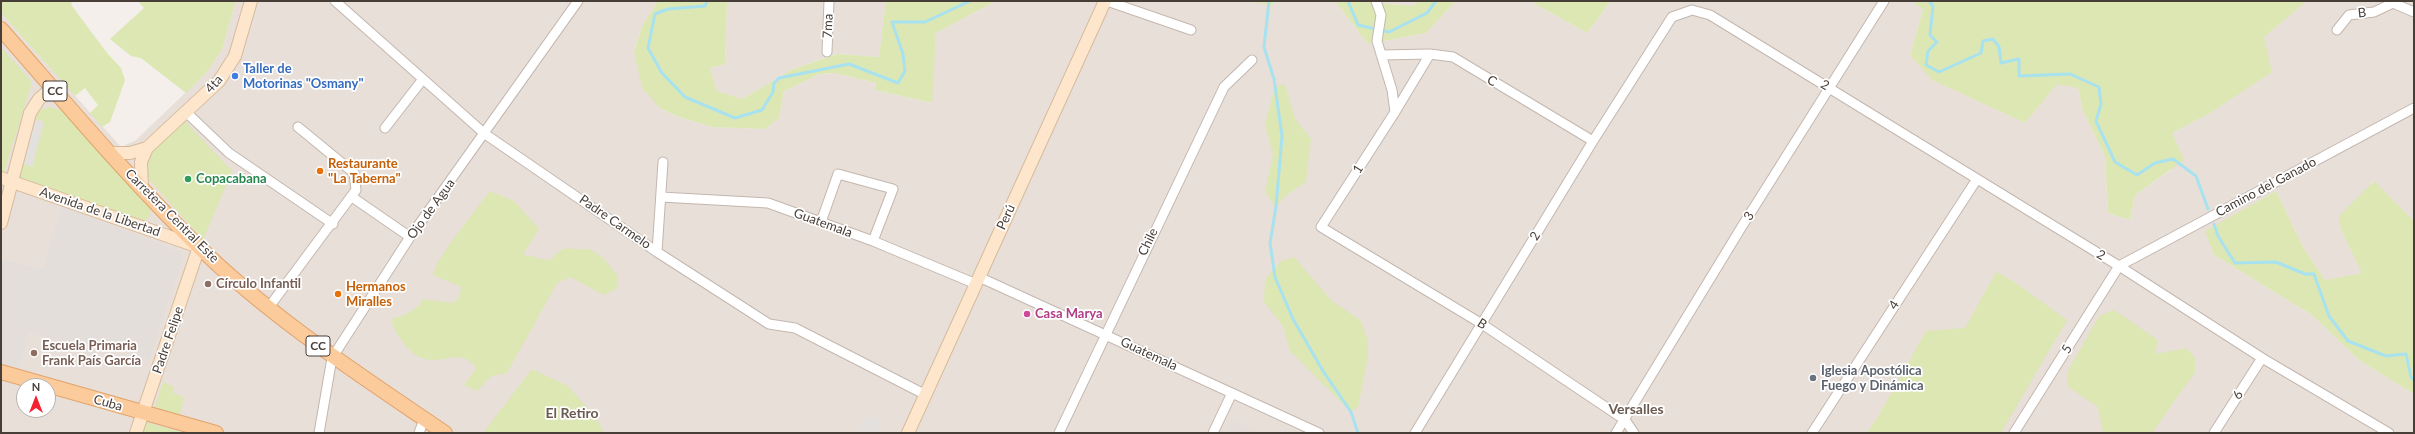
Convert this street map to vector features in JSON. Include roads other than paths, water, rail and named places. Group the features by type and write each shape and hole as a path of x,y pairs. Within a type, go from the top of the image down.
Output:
{"main road":[{"name":"Carretera Central Este","path":"1,29 110,153 199,247 269,307 332,358 445,433"},
{"name":"Cuba","path":"1,372 216,433"}],"street":[{"name":"4ta","path":"110,153 130,154 147,148 219,81 235,56 252,1"},
{"name":"Padre Carmelo","path":"335,1 485,134 657,252 769,324 796,328 926,395"},
{"name":"Ojo de Agua","path":"319,433 332,358 410,237 485,134 578,1"},
{"name":"7ma","path":"827,52 829,1"},
{"path":"1106,1 1191,30"},
{"name":"Perú","path":"908,433 1106,1"},
{"path":"1376,1 1381,15 1376,34 1392,90 1395,112"},
{"name":"3","path":"1616,433 1829,87 1884,1"},
{"name":"B","path":"2336,30 2349,15 2374,12 2393,3 2414,12"},
{"name":"2","path":"1415,433 1593,141 1672,17 1692,10 1710,15 1829,87 2119,266 2262,358 2385,432"},
{"name":"C","path":"1381,55 1430,54 1453,57 1593,141"},
{"name":"1","path":"1321,227 1395,112 1430,54"},
{"name":"Chile","path":"1059,433 1105,333 1224,87 1252,60"},
{"path":"385,128 423,79"},
{"path":"1,223 6,180 30,113 39,99 52,88"},
{"name":"Camino del Ganado","path":"2119,266 2414,108"},
{"path":"186,112 229,154 333,224"},
{"path":"269,307 333,224 356,190 354,173 298,126"},
{"path":"142,188 141,162 147,148"},
{"path":"657,252 663,162"},
{"path":"821,222 838,174 893,189 873,241"},
{"name":"4","path":"1812,433 1977,179"},
{"name":"Avenida de la Libertad","path":"6,180 199,247"},
{"name":"Guatemala","path":"661,196 768,203 821,222 977,280 1105,333 1319,433"},
{"path":"352,197 410,237"},
{"name":"B","path":"1321,227 1482,324 1625,420 1634,433"},
{"name":"Padre Felipe","path":"136,433 199,247"},
{"name":"5","path":"2014,433 2119,266"},
{"name":"6","path":"2214,433 2262,358"},
{"path":"1213,433 1232,393"},
{"path":"420,433 424,419"}],"waterway":[{"path":"707,1 705,6 668,9 655,14 648,48 662,73 685,97 735,118 762,110 773,92 774,83 779,78 849,64 898,83 905,71 903,54 892,22 925,22 970,1"},
{"path":"1269,1 1264,47 1274,79 1282,136 1276,207 1270,243 1275,277 1293,319 1323,371 1351,412 1358,433"},
{"path":"1348,1 1358,25 1389,32 1427,13 1436,1"},
{"path":"1929,1 1933,6 1930,35 1937,42 1928,51 1926,65 1939,72 1981,53 1983,41 1993,39 1999,47 2001,63 2019,59 2019,76 2070,74 2099,87 2101,104 2096,121 2115,162 2137,175 2155,163 2173,159 2196,176 2208,209"},
{"path":"2214,224 2218,236 2235,263 2276,262 2305,274 2314,274 2329,316 2348,341 2386,356 2406,354 2411,377 2414,380"}],"place":[{"name":"Taller de Motorinas \"Osmany\"","path":"235,76"},
{"name":"Restaurante \"La Taberna\"","path":"320,171"},
{"name":"Copacabana","path":"188,179"},
{"name":"Círculo Infantil","path":"208,284"},
{"name":"Hermanos Miralles","path":"338,294"},
{"name":"Casa Marya","path":"1027,314"},
{"name":"Escuela Primaria Frank País García","path":"34,353"},
{"name":"Iglesia Apostólica Fuego y Dinámica","path":"1813,378"}],"district":[{"name":"Versalles","path":"1636,409"},
{"name":"El Retiro","path":"572,413"}]}
